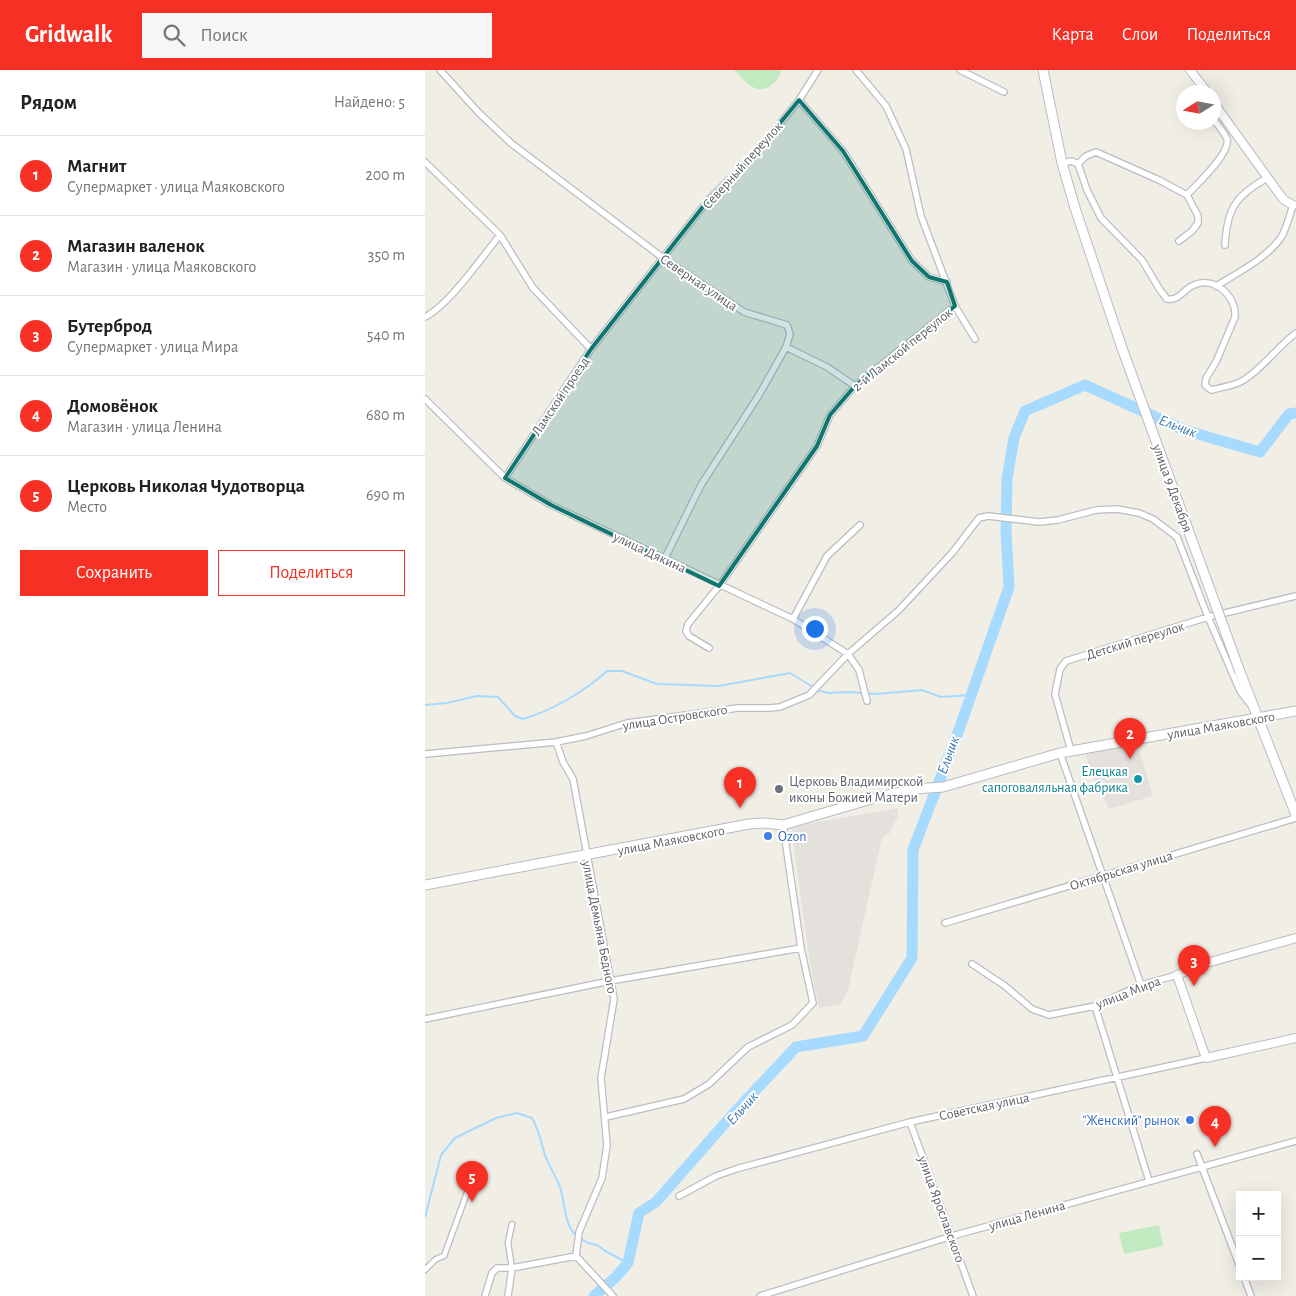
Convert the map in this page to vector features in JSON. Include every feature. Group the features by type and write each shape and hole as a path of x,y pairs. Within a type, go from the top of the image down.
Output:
{"main road":[{"name":"улица 9 Декабря","path":"1043,70 1061,163 1122,348 1240,672 1296,817"},
{"name":"улица Маяковского","path":"425,886 749,824 783,824 875,798 915,789 943,787 1060,753 1257,715 1296,711"}],"street":[{"name":"Северная улица","path":"440,70 479,113 512,144 663,258 744,312 787,325 790,334 786,347"},
{"name":"Северный переулок","path":"591,349 709,199 752,158 799,100 818,70"},
{"name":"2-й Ламской переулок","path":"709,648 689,636 686,631 688,624 719,586 817,446 830,415 855,386 955,306 921,216 906,149 886,106 856,70"},
{"path":"960,70 967,75 988,82 1004,92"},
{"path":"1192,71 1201,85"},
{"path":"799,100 843,151 912,261 929,277 947,282"},
{"path":"1216,286 1238,273 1276,244 1283,234 1295,205 1285,200 1267,178 1221,113"},
{"path":"1187,195 1223,156 1227,147 1227,140 1220,130"},
{"path":"1078,164 1086,156 1097,152 1187,195 1199,216 1199,223 1179,241"},
{"path":"1061,163 1072,161 1078,164 1087,190 1101,218 1142,260 1167,298 1177,298 1193,285 1200,284 1216,286 1225,291 1233,302 1236,310 1235,318 1206,378 1205,385 1211,390 1241,382 1296,333"},
{"name":"Ламской проезд","path":"425,162 500,235 533,288 591,349 505,478"},
{"path":"1225,245 1226,226 1233,207 1248,188 1267,178"},
{"path":"425,317 431,314 457,289 500,235"},
{"path":"955,306 975,339"},
{"path":"665,558 701,485 759,395 786,347 827,367 855,386"},
{"name":"улица Дякина","path":"425,399 505,478 551,505 793,620 848,654 859,670 867,701"},
{"name":"улица Островского","path":"425,754 556,742 586,736 627,723 738,708 769,708 809,695 848,654 899,610 952,553 979,518 988,516 1039,522 1058,520 1096,510 1117,509 1139,513 1153,519 1177,537 1208,617"},
{"path":"793,620 827,556 860,526"},
{"name":"Детский переулок","path":"1071,751 1055,694 1060,669 1066,661 1208,617 1296,596"},
{"path":"1208,617 1240,691 1257,715"},
{"name":"улица Демьяна Бедного","path":"556,742 563,762 573,779 614,999 601,1078 606,1116 607,1145 602,1178 579,1232 576,1256"},
{"path":"1060,753 1141,986"},
{"name":"Октябрьская улица","path":"945,923 1296,817"},
{"path":"606,1116 684,1099 709,1084 748,1047 793,1025 813,1003 801,948 783,824"},
{"name":"улица Мира","path":"972,964 1005,986 1032,1009 1049,1015 1095,1006 1141,986 1177,975 1203,964 1296,938"},
{"path":"425,1019 610,981 801,948"},
{"path":"1177,975 1206,1058"},
{"path":"1095,1006 1149,1181"},
{"name":"Советская улица","path":"679,1196 716,1176 736,1169 910,1122 1296,1038"},
{"name":"улица Ярославского","path":"910,1122 973,1296"},
{"name":"улица Ленина","path":"760,1296 952,1236 1296,1141"},
{"path":"1197,1154 1236,1256"},
{"path":"425,1270 436,1259 445,1256 468,1190"},
{"path":"509,1296 512,1268 508,1243 512,1224"},
{"path":"485,1296 492,1273 497,1268 512,1268 576,1256 613,1296"},
{"path":"1245,1281 1251,1296"}],"highlighted area":[{"path":"799,100 843,151 912,261 929,277 947,282 955,306 855,386 830,415 817,446 719,586 551,505 505,478 591,349 709,199 752,157"}],"shaded area":[{"path":"1137,741 1153,796 1109,809 1091,773 1085,752"},
{"path":"897,808 898,816 889,834 882,838 848,990 841,1004 819,1008 809,957 791,827"}],"green space":[{"path":"734,70 781,71 773,84 765,89 761,89 751,86"},
{"path":"1159,1225 1163,1246 1124,1254 1119,1233"}],"waterway":[{"name":"Ельчик","path":"594,1296 615,1278 628,1263 639,1213 656,1202 733,1114 796,1047 863,1036 912,958 913,850 960,727 1009,587 1006,531 1007,479 1014,438 1025,411 1085,385 1184,430 1260,452 1289,414 1296,413"},
{"path":"425,705 447,703 477,696 498,697 515,716 523,719 546,711 568,700 607,671 622,671 657,684 719,686 790,673 813,687"},
{"path":"817,690 828,693 876,694 922,690 941,697 971,695"},
{"path":"425,1217 441,1155 455,1138 496,1118 517,1113 532,1118 545,1155 560,1187 569,1225 576,1235"},
{"path":"580,1238 599,1246 628,1263"}],"place":[{"name":"Магазин валенок","path":"1130,759"},
{"name":"Елецкая сапоговаляльная фабрика","path":"1138,779"},
{"name":"Церковь Владимирской иконы Божией Матери","path":"779,789"},
{"name":"Магнит","path":"740,808"},
{"name":"Ozon","path":"768,836"},
{"name":"Бутерброд","path":"1194,986"},
{"name":"\"Женский\" рынок","path":"1190,1120"},
{"name":"Домовёнок","path":"1215,1147"},
{"name":"Церковь Николая Чудотворца","path":"472,1202"}]}
